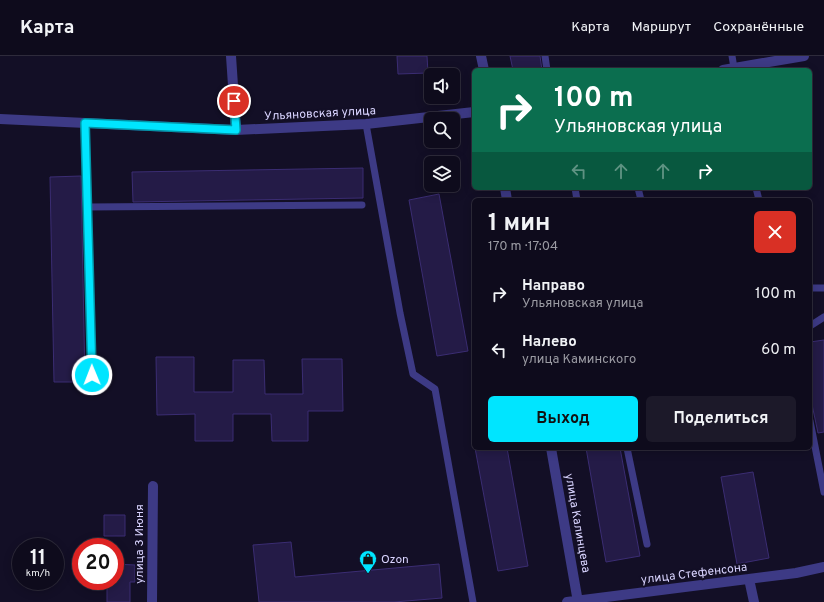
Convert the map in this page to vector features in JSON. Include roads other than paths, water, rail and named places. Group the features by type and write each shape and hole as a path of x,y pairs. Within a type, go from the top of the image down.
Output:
{"street":[{"path":"231,56 236,130"},
{"path":"481,56 484,68"},
{"path":"734,68 804,56"},
{"name":"Ульяновская улица","path":"0,119 236,130 366,124 472,112"},
{"name":"улица Калинцева","path":"551,450 578,601"},
{"name":"улица 3 Июня","path":"152,602 153,486"},
{"name":"улица Стефенсона","path":"567,602 796,573 824,567"},
{"path":"749,579 754,602"}],"lane":[{"path":"545,56 548,68"},
{"path":"732,56 734,68"},
{"path":"85,123 92,375"},
{"path":"366,124 413,374 435,389 473,602"},
{"path":"87,207 362,205"},
{"path":"812,288 824,288"},
{"path":"812,325 824,317"},
{"path":"812,431 824,492"},
{"path":"627,450 647,544"}],"place":[{"name":"Ozon","path":"368,574"}]}
